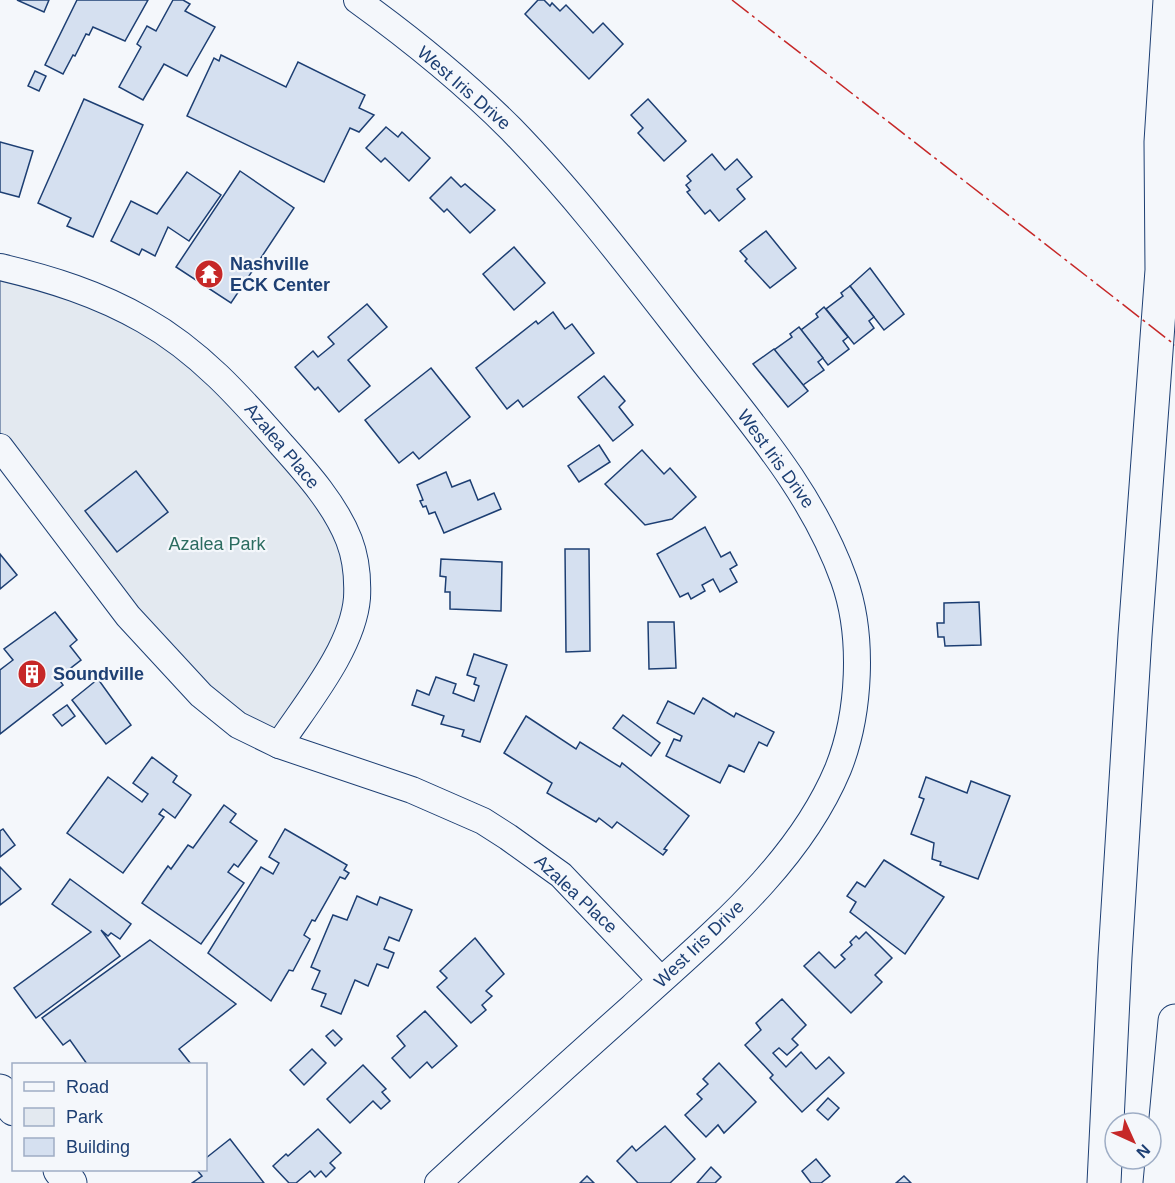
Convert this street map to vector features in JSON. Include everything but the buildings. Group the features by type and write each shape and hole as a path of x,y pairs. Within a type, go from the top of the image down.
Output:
{"main road":[{"path":"1104,1183 1115,957 1135,636 1162,270 1161,142 1170,0"},
{"path":"1162,270 1175,213"},
{"path":"1160,1183 1175,1021"},
{"path":"0,1091 12,1106"},
{"path":"61,1171 70,1183"}],"street":[{"name":"West Iris Drive","path":"357,0 490,109 577,203 790,474 820,524 845,582 852,609 857,680 851,725 837,770 809,822 773,870 714,932 438,1183"},
{"name":"Azalea Place","path":"0,267 71,286 100,297 172,337 233,388 318,487 338,518 354,553 357,583 355,611 324,678 279,745"},
{"name":"Azalea Place","path":"0,447 128,616 201,695 238,724 279,745 412,790 483,821 561,875 661,980"}],"green space":[{"name":"Azalea Park","path":"0,267 144,320 318,487 357,598 279,745 201,695 0,447"}],"power":[{"path":"732,0 1175,345"}],"place":[{"name":"Nashville ECK Center","path":"209,274"},
{"name":"Soundville","path":"32,674"}]}
